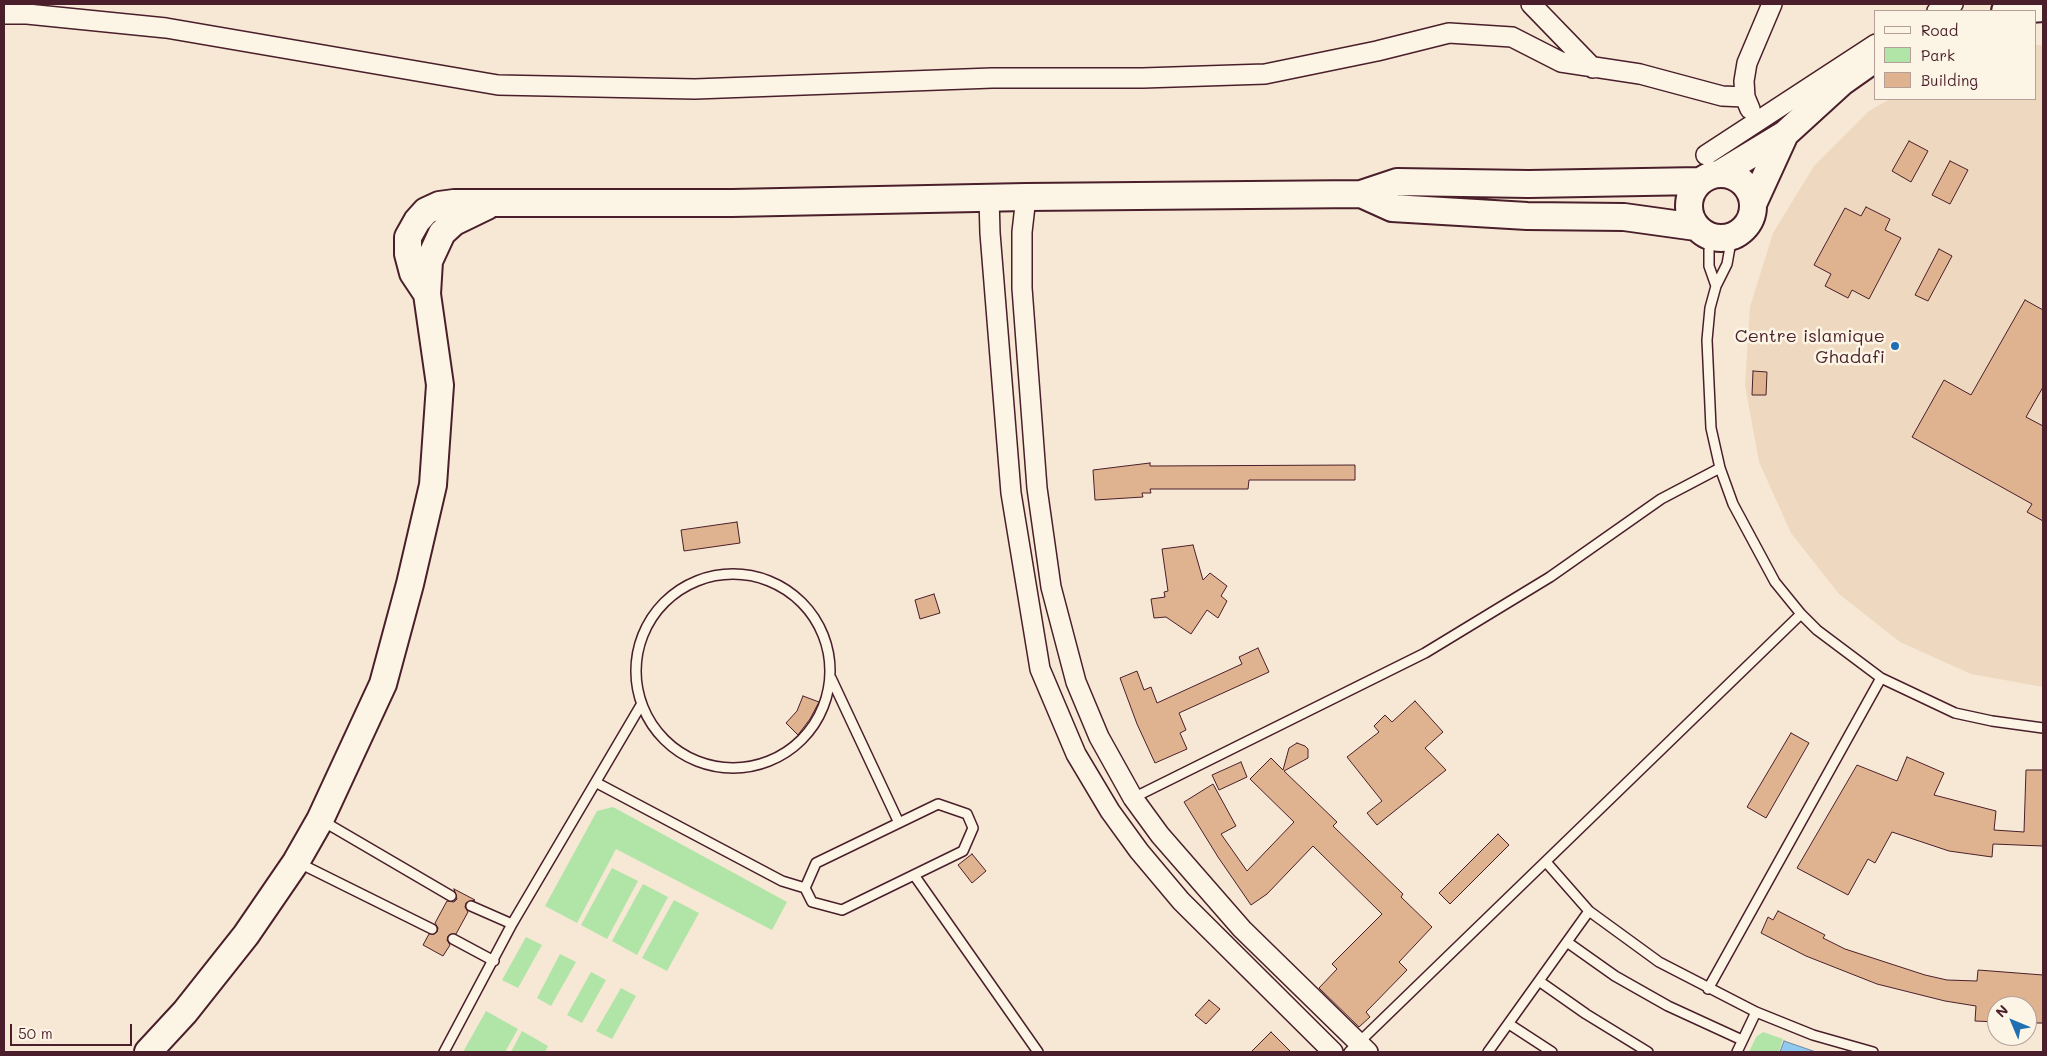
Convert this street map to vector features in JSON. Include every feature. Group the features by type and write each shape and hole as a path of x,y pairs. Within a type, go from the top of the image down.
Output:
{"main road":[{"path":"2017,10 2043,8"},
{"path":"1713,233 1688,208 1694,189 1708,170 1785,134 1842,82 1874,59"},
{"path":"1361,194 1392,208 1527,216 1624,217 1713,233 1748,223 1753,204 1785,134"},
{"path":"148,1052 186,1012 246,935 296,862 320,820 382,684 410,584 433,485 440,385 427,294 413,273 408,254 408,237 417,221 426,212 439,205 454,203 732,203 989,197 1361,194 1397,182 1529,184 1708,170 1729,175 1745,185 1753,204"}],"street":[{"path":"1531,4 1593,68"},
{"path":"1755,122 1745,97 1744,81 1747,63 1772,4"},
{"path":"1940,10 1953,4"},
{"path":"4,14 27,14 166,28 498,85 695,89 992,78 1142,78 1265,74 1378,51 1449,33 1512,37 1560,62 1640,74 1722,96 1745,97"},
{"path":"1708,170 1755,122 1874,45"},
{"path":"989,197 1012,493 1040,669 1076,754 1110,811 1139,851 1181,901 1333,1052"},
{"path":"1026,197 1022,232 1022,288 1037,488 1051,587 1076,682 1099,737 1133,798 1160,835 1242,929 1359,1049"}],"lane":[{"path":"1713,233 1709,250 1709,266 1716,286"},
{"path":"1713,233 1727,264 1716,286 1710,316 1708,371 1711,428 1720,468 1733,504 1775,582 1801,614 1844,651 1881,678 1955,712 1992,721 2043,728"},
{"path":"1133,798 1425,653 1550,577 1660,499 1720,468"},
{"path":"728,573 765,578 782,585 797,596 815,616 824,635 830,655 831,678 827,698 816,721 807,734 786,752 755,766 730,768 705,764 690,758 674,749 659,735 641,705 637,687 636,661 647,626 659,608 676,591 708,576 728,573"},
{"path":"1359,1049 1546,862 1801,614"},
{"path":"831,678 899,823"},
{"path":"1708,989 1881,678"},
{"path":"444,1052 512,924 597,783 641,705"},
{"path":"597,783 782,881 805,888 812,902 842,910 963,850 973,828 967,814 938,804 816,863 805,888"},
{"path":"320,820 451,896"},
{"path":"296,862 432,929"},
{"path":"1546,862 1589,911 1659,962 1708,989 1756,1012 1813,1035 1873,1052"},
{"path":"914,875 1038,1052"},
{"path":"471,906 512,924"},
{"path":"1488,1052 1589,911"},
{"path":"453,939 494,961"},
{"path":"1567,942 1615,976 1668,1006 1742,1040"},
{"path":"1539,981 1586,1014 1648,1052"},
{"path":"1737,1052 1756,1012"},
{"path":"1509,1024 1552,1052"}],"shaded area":[{"name":"Centre islamique Ghadafi","path":"2037,45 2043,45 2043,687 1971,674 1900,642 1839,594 1791,533 1759,462 1745,385 1750,307 1773,233 1814,166 1869,111 1888,100 2037,100"}],"green space":[{"path":"613,807 787,902 772,930 616,849 577,923 545,906 597,811"},
{"path":"612,868 638,881 607,939 581,925"},
{"path":"643,884 668,897 637,955 612,941"},
{"path":"674,900 699,913 667,971 642,958"},
{"path":"526,937 542,945 518,988 502,980"},
{"path":"560,954 576,962 551,1006 537,998"},
{"path":"591,972 606,980 582,1023 567,1015"},
{"path":"621,988 636,996 612,1039 596,1031"},
{"path":"486,1011 518,1029 505,1052 463,1052"},
{"path":"522,1031 548,1046 545,1052 511,1052"},
{"path":"1763,1032 1783,1039 1779,1052 1749,1052 1756,1037"}],"water":[{"path":"1784,1041 1816,1052 1780,1052"}],"building":[{"path":"1909,141 1928,151 1911,182 1892,171"},
{"path":"1950,161 1968,170 1950,204 1932,195"},
{"path":"1866,207 1890,219 1885,230 1901,238 1869,299 1852,290 1848,298 1825,286 1831,274 1814,265 1845,208 1861,216"},
{"path":"1939,249 1952,256 1928,301 1915,295"},
{"path":"2025,300 2043,310 2043,387 2026,417 2043,426 2043,521 2027,512 2032,504 1912,437 1944,380 1971,395"},
{"path":"1753,371 1767,372 1766,395 1752,395"},
{"path":"1150,463 1150,466 1355,465 1355,480 1249,480 1248,489 1150,489 1151,493 1142,493 1143,497 1095,500 1093,470"},
{"path":"737,522 740,543 684,551 681,530"},
{"path":"1193,545 1203,580 1210,573 1227,586 1221,596 1227,601 1218,618 1207,610 1191,634 1166,617 1154,618 1151,599 1165,597 1164,592 1168,591 1162,549"},
{"path":"934,594 940,613 920,619 915,600"},
{"path":"1258,648 1269,672 1179,713 1186,730 1180,733 1187,749 1155,763 1137,724 1120,678 1137,671 1144,690 1151,687 1157,703 1242,664 1239,657"},
{"path":"803,696 819,702 810,719 798,735 786,723 797,711"},
{"path":"1415,701 1443,732 1425,748 1446,770 1377,825 1367,813 1382,801 1347,757 1379,732 1374,726 1385,715 1392,722"},
{"path":"1791,733 1809,743 1766,818 1747,807"},
{"path":"1297,743 1308,749 1308,758 1284,771 1337,822 1333,826 1403,894 1401,897 1432,927 1399,962 1407,970 1366,1012 1370,1017 1359,1027 1319,988 1337,969 1332,964 1382,914 1313,846 1267,894 1251,905 1184,802 1213,784 1236,826 1221,834 1247,871 1294,822 1250,779 1271,758 1283,770 1289,748"},
{"path":"1907,757 1944,773 1934,795 1996,811 1994,830 2024,832 2026,770 2043,770 2043,846 1993,844 1992,857 1949,851 1892,832 1875,863 1868,859 1848,895 1797,868 1857,765 1897,781"},
{"path":"1241,762 1247,777 1219,790 1212,775"},
{"path":"1498,834 1509,845 1450,904 1439,893"},
{"path":"972,854 986,871 972,883 958,865"},
{"path":"454,889 475,900 466,903 465,907 468,912 456,934 448,936 447,940 450,945 443,956 423,945 429,934 437,932 438,928 435,923 447,901 454,902 457,899"},
{"path":"1778,911 1825,935 1823,938 1845,949 1925,975 1947,980 1977,981 1978,970 2043,975 2043,1023 2037,1023 2037,996 1987,996 1987,1022 1975,1021 1976,1006 1945,1001 1877,984 1806,956 1761,933 1768,917 1773,920"},
{"path":"1209,1000 1220,1009 1206,1024 1195,1015"},
{"path":"1271,1032 1291,1052 1251,1052"}],"place":[{"name":"Centre islamique Ghadafi","path":"1895,346"}]}
